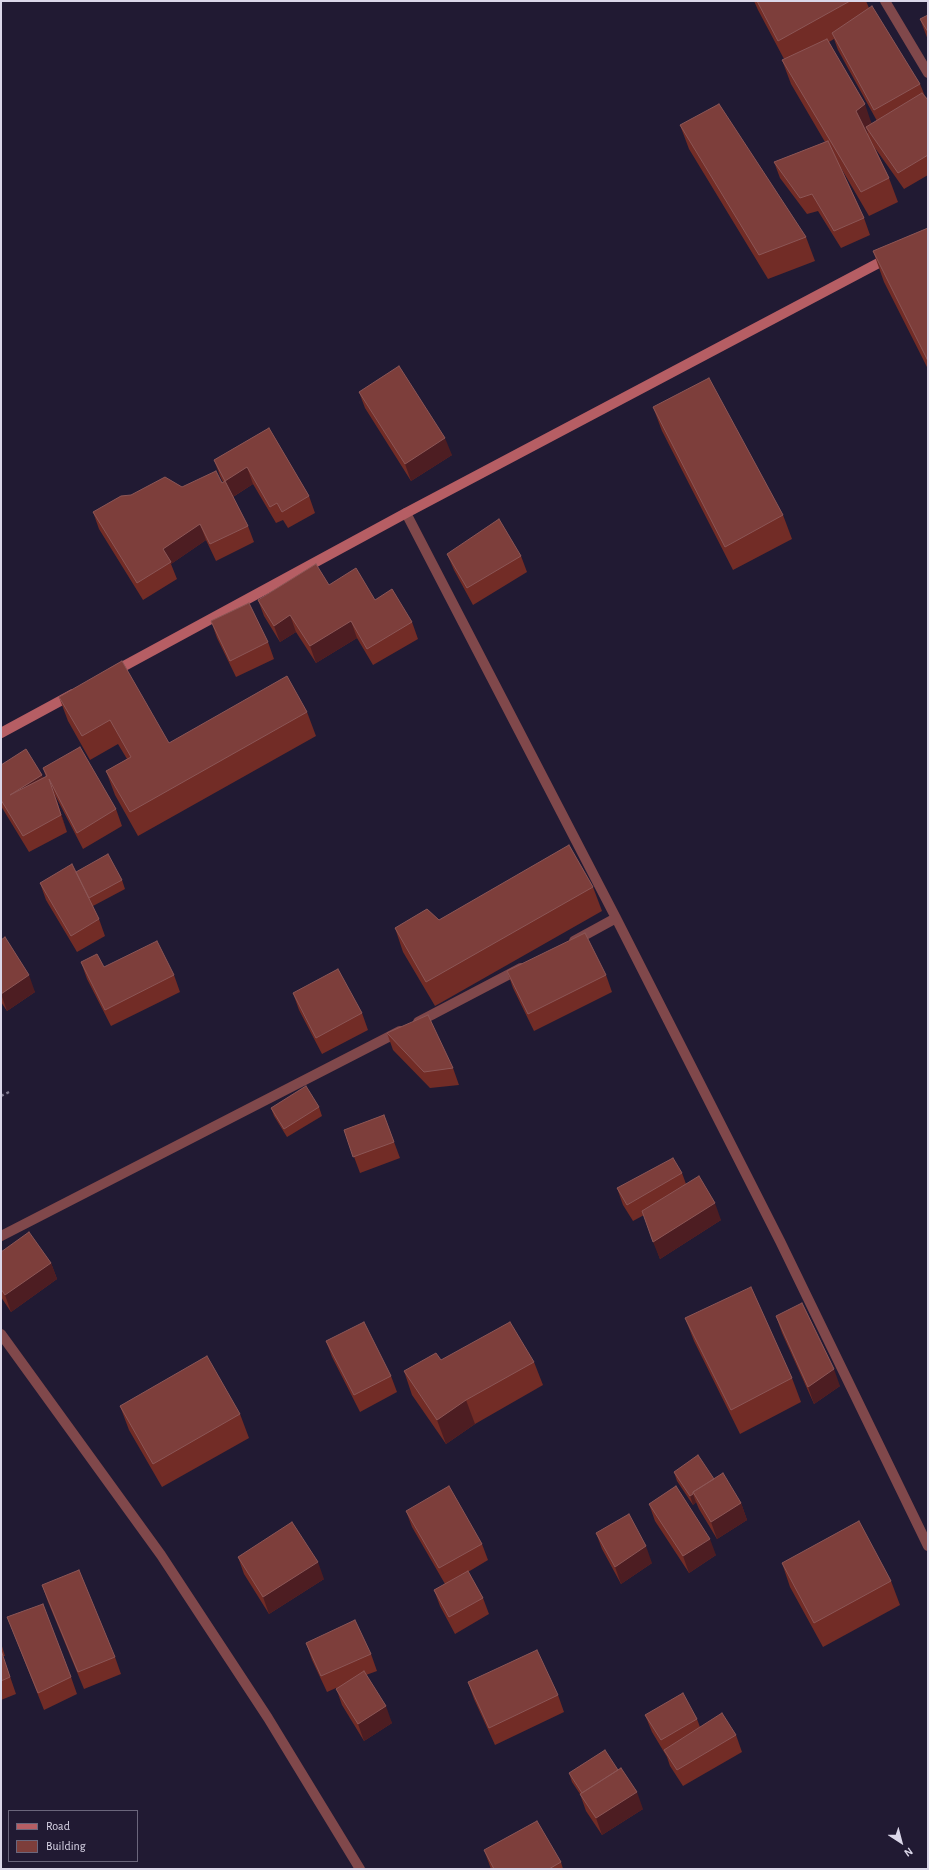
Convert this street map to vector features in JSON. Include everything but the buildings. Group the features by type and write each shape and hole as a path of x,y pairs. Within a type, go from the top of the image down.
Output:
{"street":[{"path":"885,1 928,73"},
{"path":"106,676 406,513 896,254"},
{"path":"406,513 616,918 780,1241 928,1546"},
{"path":"1,733 85,688"},
{"path":"567,944 616,918"},
{"path":"1,1236 273,1098 532,962"},
{"path":"1,1334 161,1556 268,1718 360,1869"}],"path":[{"path":"1,1096 9,1092"}]}
